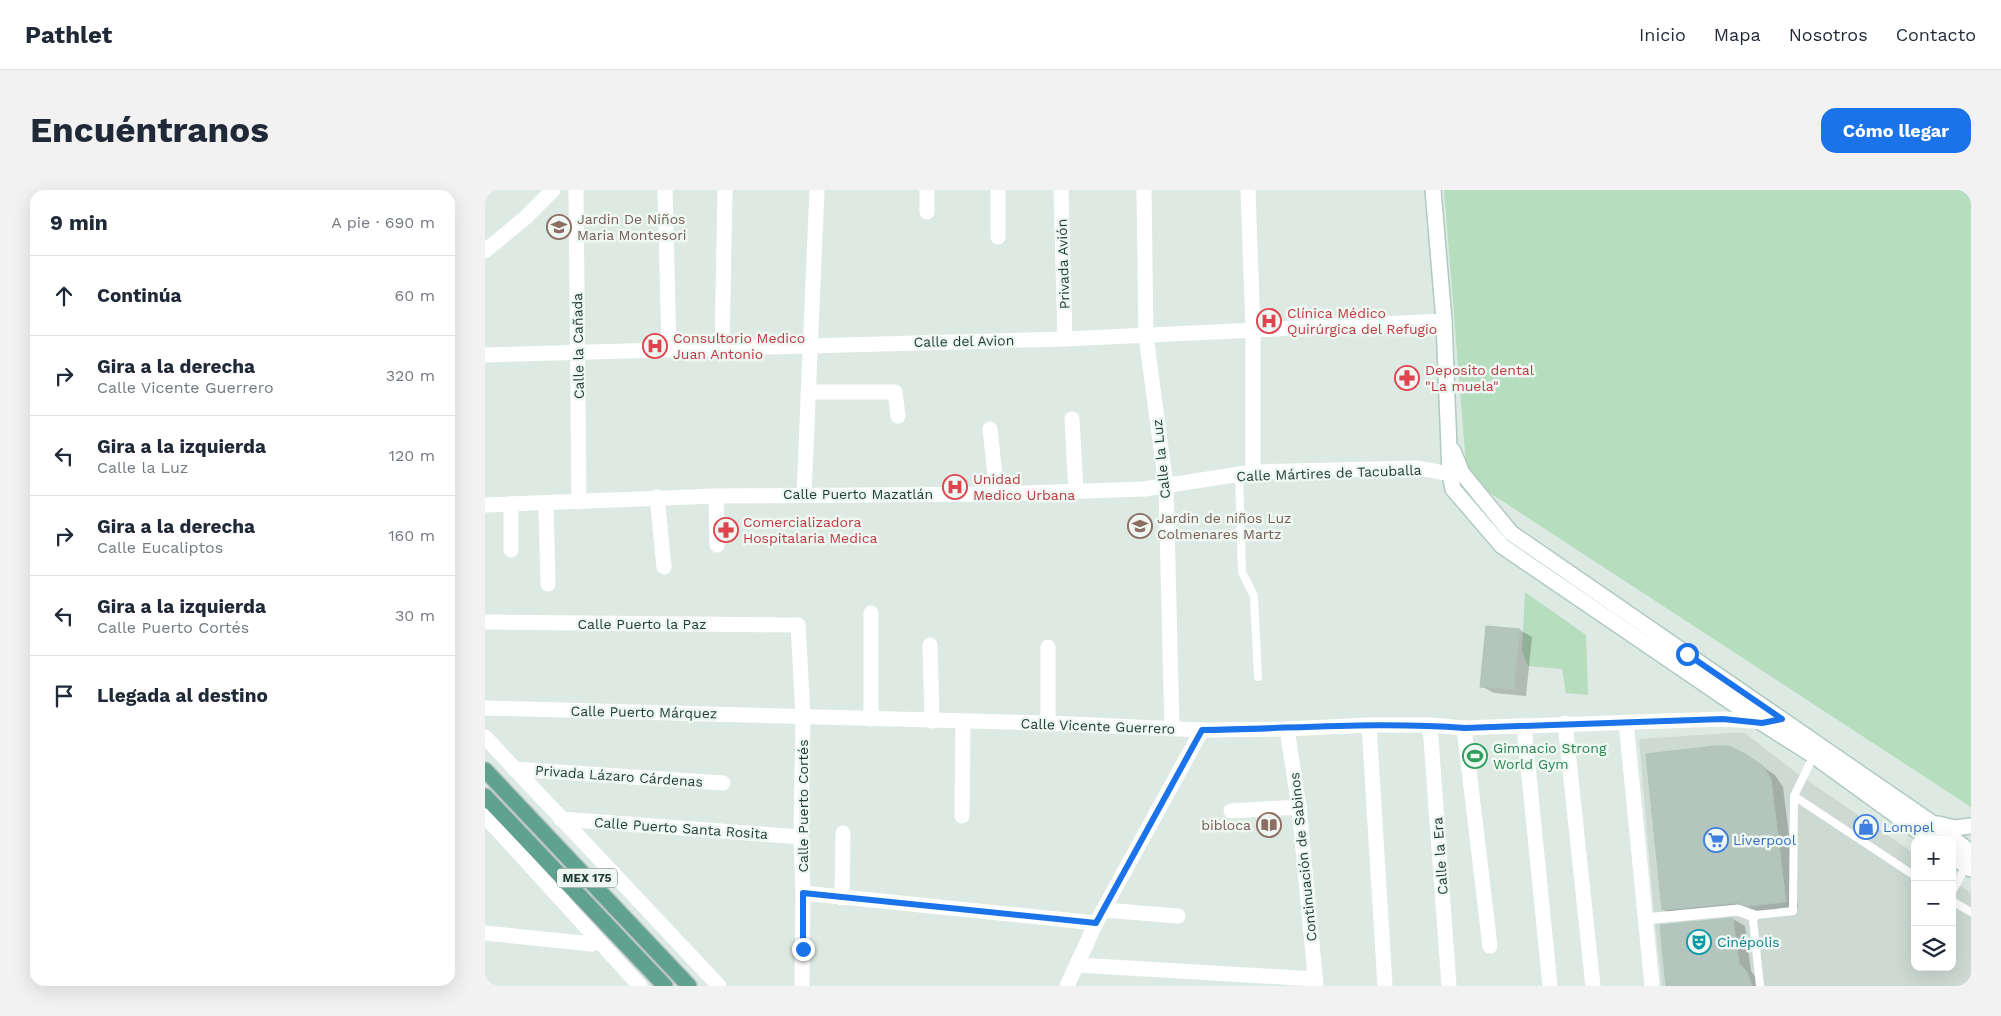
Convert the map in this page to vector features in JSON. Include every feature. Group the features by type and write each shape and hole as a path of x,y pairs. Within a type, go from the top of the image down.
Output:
{"main road":[{"name":"MEX 175","path":"485,770 689,986"},
{"name":"MEX 175","path":"485,796 665,986"}],"street":[{"path":"485,251 525,218 553,190"},
{"name":"Calle la Cañada","path":"576,190 579,502"},
{"path":"665,190 669,349"},
{"path":"722,348 725,190"},
{"path":"804,494 817,190"},
{"path":"927,190 927,212"},
{"path":"998,190 998,236"},
{"name":"Privada Avión","path":"1061,190 1065,339"},
{"name":"Calle la Luz","path":"1144,190 1146,336 1166,486 1172,729"},
{"path":"1246,473 1253,331 1248,190"},
{"path":"1433,190 1444,321 1450,444 1456,474 1453,488 1502,546 1762,723 1816,750 1932,823 1970,862"},
{"name":"Calle del Avion","path":"485,355 1065,339 1444,321"},
{"path":"808,392 895,392 898,416"},
{"path":"1072,419 1075,491"},
{"path":"990,429 997,494"},
{"name":"Calle Mártires de Tacuballa","path":"1166,486 1246,473 1418,468 1456,474"},
{"path":"1456,474 1511,533 1782,719 1816,750 1925,836"},
{"name":"Calle Puerto Mazatlán","path":"485,504 579,502 657,497 804,494 997,494 1144,489 1166,486"},
{"path":"716,496 717,545"},
{"path":"657,497 664,567"},
{"path":"546,503 548,584"},
{"path":"511,504 511,550"},
{"path":"1615,624 1623,610"},
{"path":"871,613 871,718"},
{"name":"Calle Puerto la Paz","path":"485,622 798,625"},
{"name":"Calle Puerto Cortés","path":"798,625 803,716 801,837 803,986"},
{"path":"930,645 932,721"},
{"path":"1048,647 1048,723"},
{"name":"Calle Puerto Márquez","path":"485,708 803,716"},
{"name":"Calle Vicente Guerrero","path":"803,716 1048,723 1202,730 1287,729 1369,724 1465,728 1565,723 1723,719 1762,723 1782,719"},
{"path":"962,816 963,722"},
{"path":"1626,722 1652,986"},
{"path":"1565,723 1593,986"},
{"path":"1369,724 1385,986"},
{"name":"Calle la Era","path":"1430,726 1449,986"},
{"path":"1524,726 1550,986"},
{"path":"1465,728 1490,946"},
{"name":"Continuación de Sabinos","path":"1287,729 1299,807 1316,983"},
{"path":"1067,986 1100,916 1202,730"},
{"path":"485,737 719,986"},
{"name":"Privada Lázaro Cárdenas","path":"514,769 723,783"},
{"path":"1231,811 1299,807"},
{"path":"485,816 640,986"},
{"name":"Calle Puerto Santa Rosita","path":"561,820 801,837"},
{"path":"1932,823 1955,828 1971,826"},
{"path":"842,898 843,833"},
{"path":"1956,857 1970,862"},
{"path":"803,893 842,898 1100,916 1178,916"},
{"path":"1645,919 1738,910 1754,916"},
{"path":"485,933 592,944 597,940"},
{"path":"1078,965 1316,983"}],"lane":[{"path":"1246,473 1242,572 1254,596 1257,677"},
{"path":"1761,986 1754,916 1793,911 1794,796 1816,750"},
{"path":"1794,796 1911,873"},
{"path":"1956,885 1970,862"},
{"path":"1956,903 1971,912"}],"shaded area":[{"path":"1745,733 1794,771 1911,851 1911,971 1956,971 1956,883 1971,893 1971,986 1662,986 1639,739"}],"green space":[{"path":"1444,190 1971,190 1971,807 1467,478"},
{"path":"1525,592 1586,635 1588,695 1566,693 1562,669 1528,666 1522,651"}],"building":[{"path":"1486,626 1520,629 1514,690 1480,687"},
{"name":"Liverpool","path":"1729,746 1747,755 1763,766 1771,779 1786,902 1748,906 1737,903 1662,910 1646,754"},
{"name":"Cinépolis","path":"1733,918 1739,963 1747,972 1752,986 1666,986 1660,925"}],"place":[{"name":"Jardin De Niños Maria Montesori","path":"559,227"},
{"name":"Clínica Médico Quirúrgica del Refugio","path":"1269,321"},
{"name":"Consultorio Medico Juan Antonio","path":"655,346"},
{"name":"Deposito dental \"La muela\"","path":"1407,378"},
{"name":"Unidad Medico Urbana","path":"955,487"},
{"name":"Jardin de niños Luz Colmenares Martz","path":"1140,526"},
{"name":"Comercializadora Hospitalaria Medica","path":"726,530"},
{"name":"Gimnacio Strong World Gym","path":"1475,756"},
{"name":"bibloca","path":"1269,825"},
{"name":"Lompel","path":"1866,827"},
{"name":"Liverpool","path":"1716,840"},
{"name":"Cinépolis","path":"1699,942"}],"route":[{"path":"803,949 803,893 1096,923 1202,730 1287,729 1369,724 1465,728 1565,723 1723,719 1762,723 1782,719 1687,654"}]}
